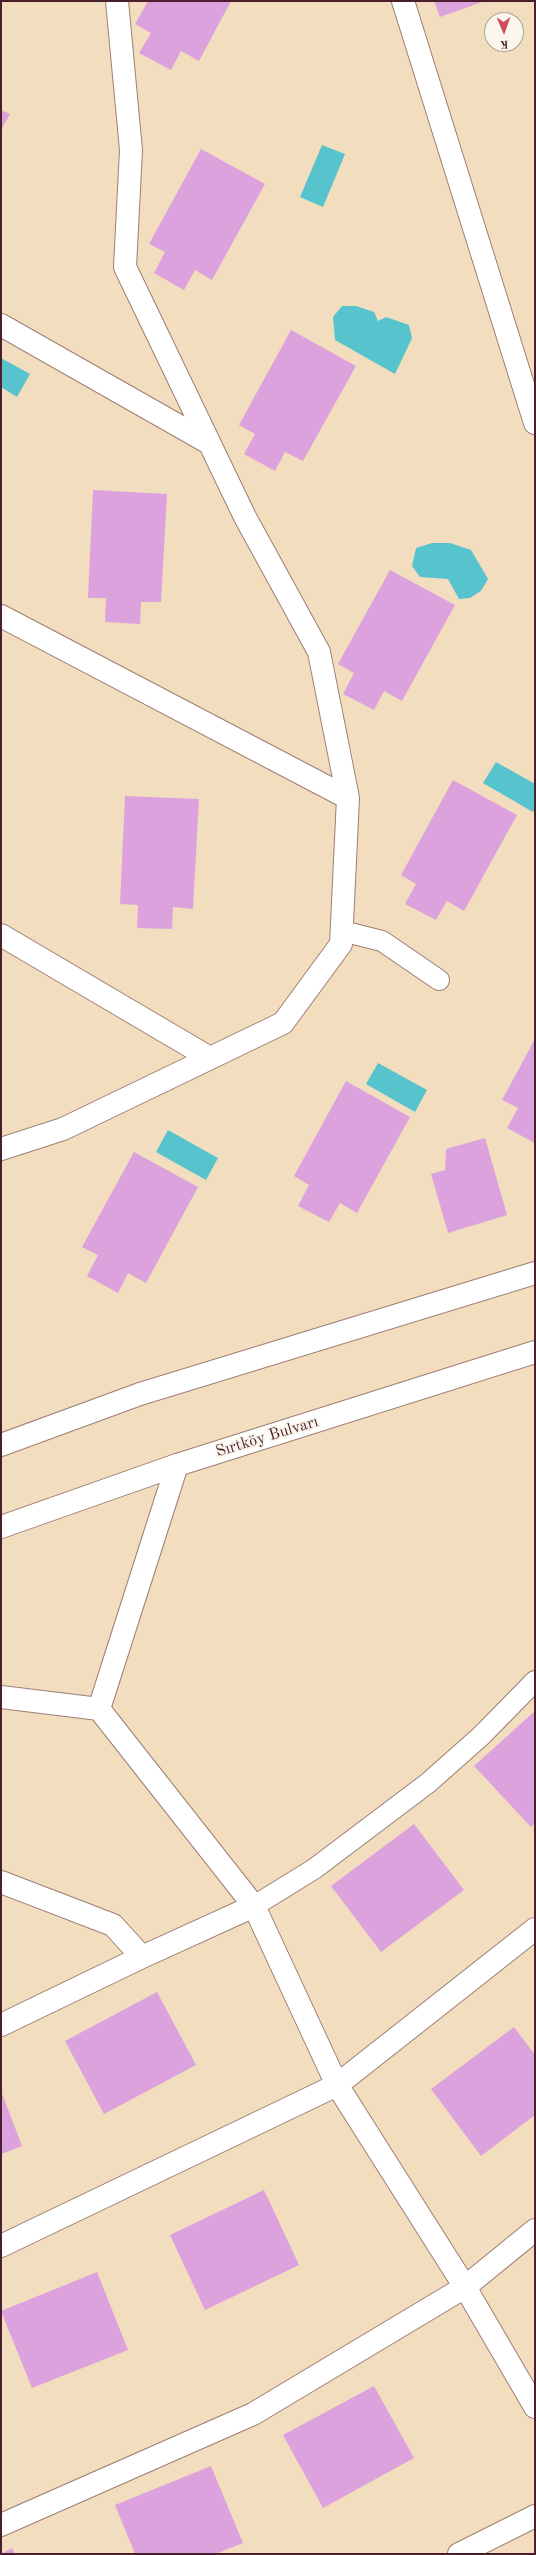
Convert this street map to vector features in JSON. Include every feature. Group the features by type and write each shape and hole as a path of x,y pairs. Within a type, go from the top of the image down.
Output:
{"street":[{"path":"1,1149 62,1129 283,1023 341,944 348,798 319,652 245,517 125,267 131,150 117,1"},
{"path":"404,1 535,423"},
{"path":"1,325 209,443"},
{"path":"1,616 348,798"},
{"path":"1,935 210,1058"},
{"path":"1,1445 140,1394 535,1273"},
{"name":"Sırtköy Bulvarı","path":"1,1528 177,1465 535,1352"},
{"path":"99,1709 177,1465"},
{"path":"1,1697 99,1709 254,1906 337,2086 465,2287 535,2407"},
{"path":"1,1882 113,1925 142,1957"},
{"path":"1,2025 142,1957 254,1906"},
{"path":"1,2246 337,2086 535,1929"},
{"path":"1,2524 253,2414 465,2287 535,2230"},
{"path":"459,2554 535,2516"}],"lane":[{"path":"342,931 382,941 440,980"},
{"path":"254,1906 314,1869 428,1783 481,1736 535,1681"}],"water":[{"path":"322,145 345,154 323,207 300,197"},
{"path":"342,306 356,306 374,312 378,321 386,317 409,325 412,338 395,374 335,340 333,317"},
{"path":"1,358 30,374 17,397 1,387"},
{"path":"432,543 450,543 471,550 488,579 481,591 470,598 459,599 448,579 420,577 412,566 416,548"},
{"path":"496,762 535,784 535,808 533,812 483,783"},
{"path":"378,1063 427,1090 415,1112 366,1084"},
{"path":"168,1130 218,1158 206,1180 156,1152"}],"building":[{"path":"148,1 231,1 199,61 181,51 171,70 139,53 151,33 135,24"},
{"path":"434,1 485,1 440,17"},
{"path":"1,110 10,114 1,130"},
{"path":"201,149 265,184 212,280 195,270 184,290 154,273 165,252 149,244"},
{"path":"291,330 356,366 303,461 285,452 275,471 244,454 255,434 239,425"},
{"path":"93,490 167,494 161,602 141,602 140,624 105,622 106,598 88,598"},
{"path":"390,570 455,605 402,701 384,691 374,710 343,694 354,673 338,664"},
{"path":"453,780 517,815 464,911 447,901 436,920 405,904 416,884 401,875"},
{"path":"125,796 199,799 193,909 173,907 172,929 137,928 138,905 120,904"},
{"path":"535,1039 535,1143 507,1128 518,1108 502,1100"},
{"path":"346,1081 410,1117 357,1213 340,1203 329,1222 298,1206 309,1185 294,1176"},
{"path":"485,1138 507,1215 448,1233 431,1174 445,1170 446,1149"},
{"path":"134,1152 198,1187 146,1283 128,1273 118,1293 87,1276 98,1255 82,1247"},
{"path":"535,1711 535,1823 531,1827 474,1766"},
{"path":"414,1824 464,1890 381,1952 331,1886"},
{"path":"157,1992 196,2065 104,2114 65,2041"},
{"path":"514,2027 535,2055 535,2115 481,2156 431,2089"},
{"path":"1,2091 22,2146 1,2154"},
{"path":"264,2190 299,2265 205,2310 170,2235"},
{"path":"97,2272 128,2350 32,2388 1,2311"},
{"path":"374,2386 414,2458 323,2508 283,2435"},
{"path":"211,2466 243,2543 215,2554 135,2554 115,2505"},
{"path":"12,2548 15,2554 1,2554"}]}
